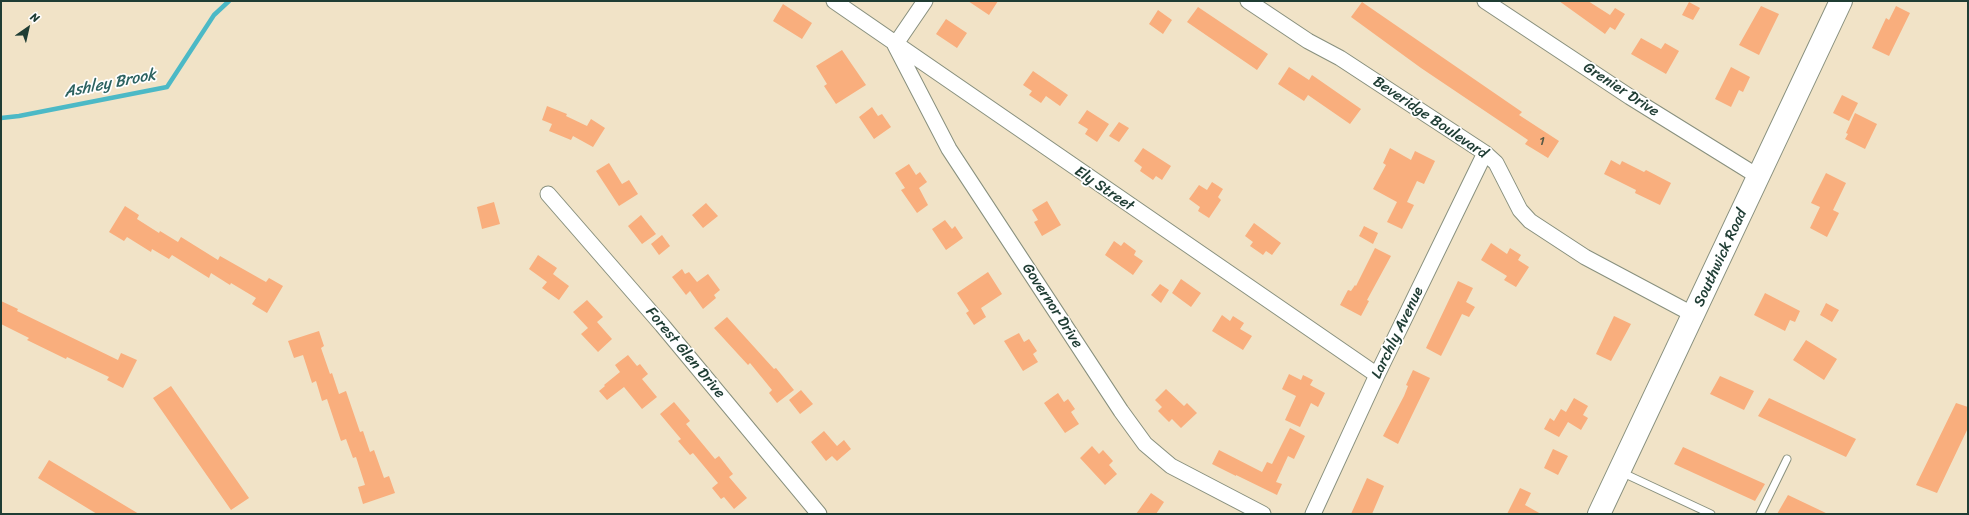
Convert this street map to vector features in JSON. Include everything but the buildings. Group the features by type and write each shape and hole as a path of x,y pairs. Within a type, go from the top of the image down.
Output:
{"highway":[{"name":"Southwick Road","path":"1599,514 1841,1"}],"street":[{"name":"Ely Street","path":"834,1 895,45 1377,375"},
{"path":"895,45 925,1"},
{"name":"Beveridge Boulevard","path":"1248,1 1308,41 1340,58 1485,153 1496,163 1520,210 1530,221 1585,257 1694,314"},
{"name":"Grenier Drive","path":"1485,1 1623,92 1759,177"},
{"name":"Governor Drive","path":"895,45 950,149 1108,392 1145,444 1171,466 1263,514"},
{"name":"Larchly Avenue","path":"1313,514 1377,375 1485,153"},
{"name":"Forest Glen Drive","path":"548,194 662,325 819,514"}],"lane":[{"path":"1760,514 1787,459"},
{"path":"1619,471 1711,514"}],"waterway":[{"name":"Ashley Brook","path":"1,118 19,116 167,87 214,15 229,1"}]}
